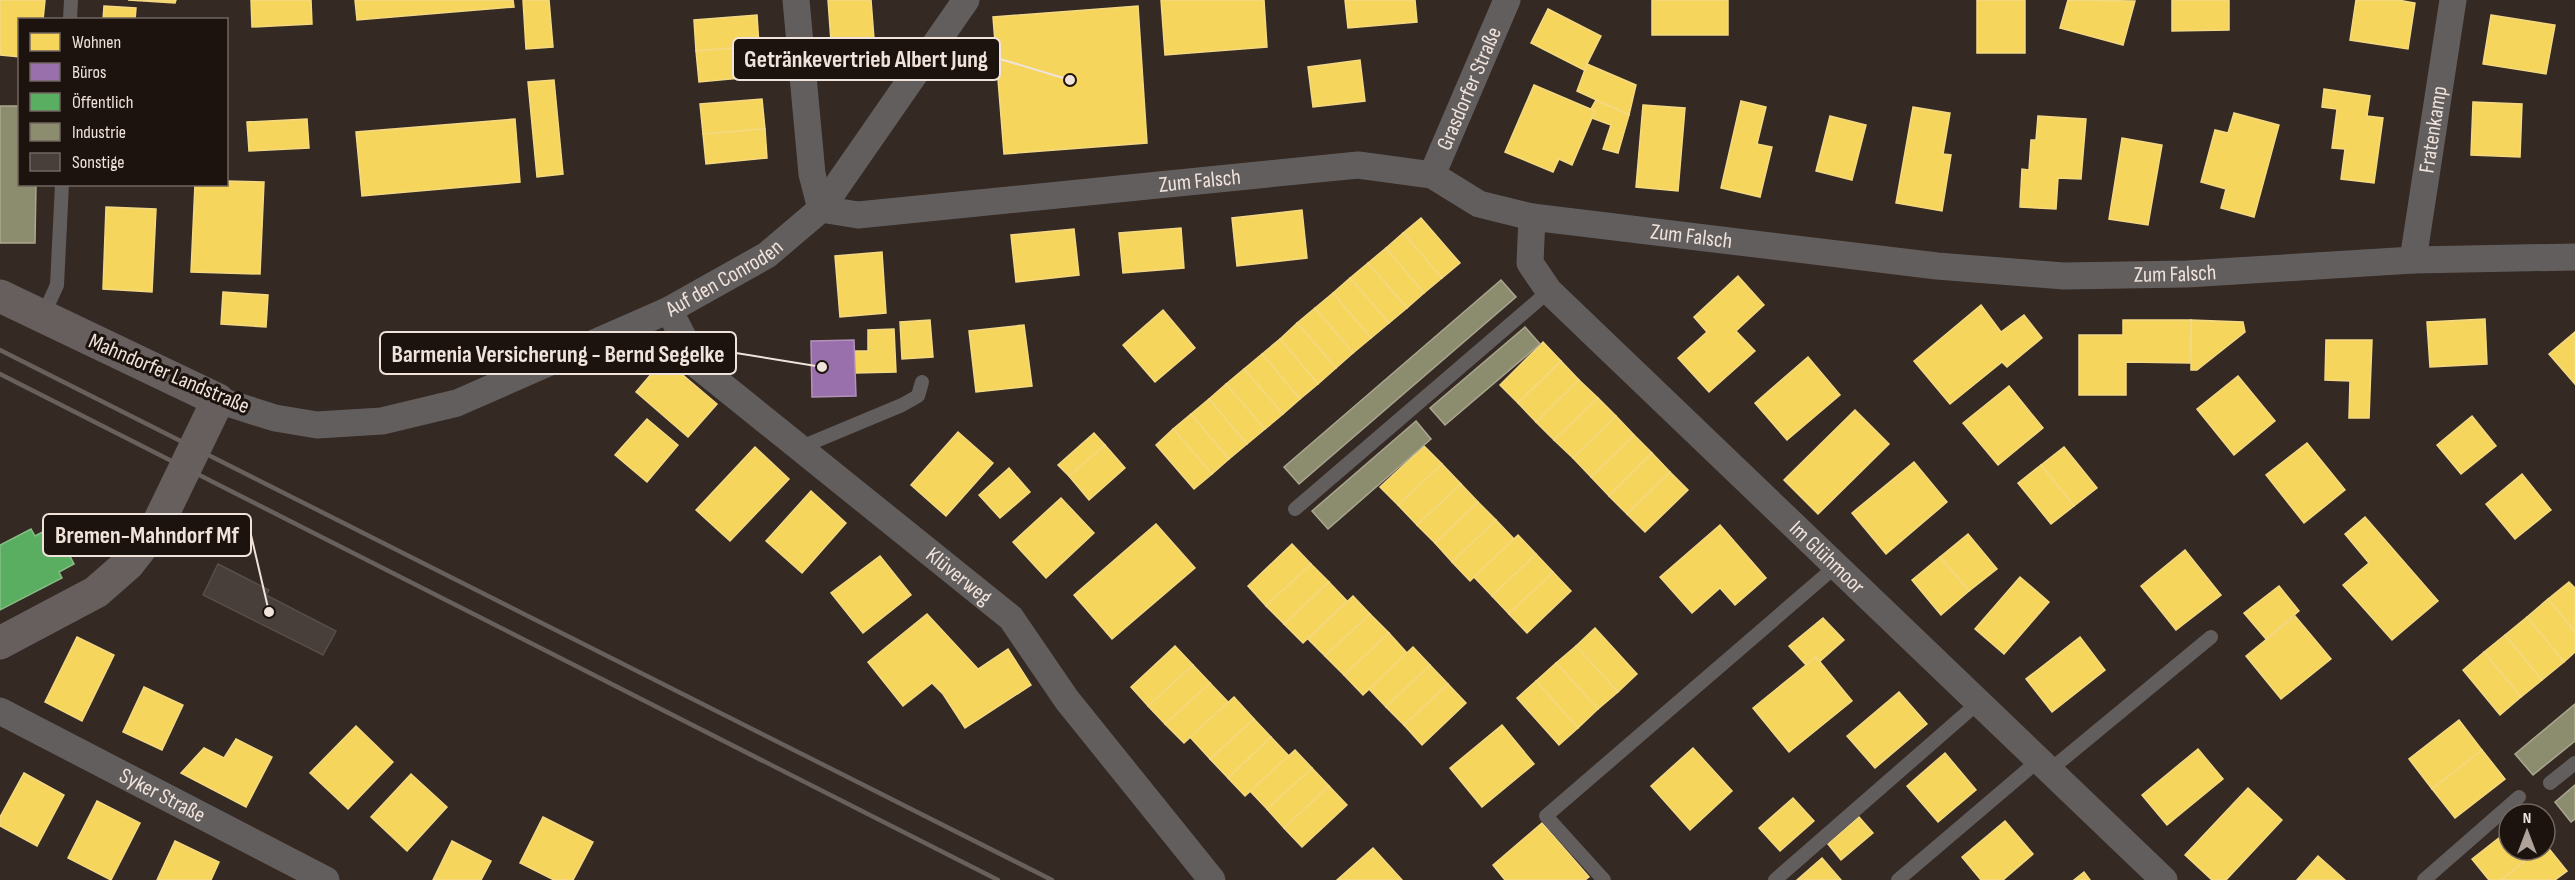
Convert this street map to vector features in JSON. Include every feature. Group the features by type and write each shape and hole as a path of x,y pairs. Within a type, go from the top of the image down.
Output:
{"street":[{"path":"796,0 812,174 821,209"},
{"name":"Auf den Conroden","path":"382,421 457,403 669,310 767,255 821,209 966,0"},
{"name":"Grasdorfer Straße","path":"1432,175 1507,0"},
{"name":"Fratenkamp","path":"2413,260 2453,0"},
{"name":"Zum Falsch","path":"821,209 858,215 1358,165 1432,175 1479,204 1532,217 1937,266 2064,276 2187,274 2413,260 2575,257"},
{"name":"Im Glühmoor","path":"1532,217 1530,263 1549,291 2164,880"},
{"name":"Mahndorfer Landstraße","path":"0,296 218,400 275,418 317,425 382,421"},
{"name":"Klüverweg","path":"669,310 698,366 1011,618 1067,700 1212,880"},
{"path":"0,643 96,592 128,564 156,528 218,400"},
{"name":"Syker Straße","path":"0,711 326,880"}],"lane":[{"path":"70,18 71,0"},
{"path":"42,318 57,285 62,186"},
{"path":"1295,509 1549,291"},
{"path":"800,448 902,405 918,396 922,382"},
{"path":"1604,880 1546,816 1835,567"},
{"path":"1898,880 2211,637"},
{"path":"1775,880 1978,702"},
{"path":"2550,783 2575,763"},
{"path":"2424,880 2519,797"}],"building: Wohnen":[{"path":"0,0 45,0 43,18 18,18 18,57 0,55"},
{"path":"128,0 176,0 175,3"},
{"path":"251,0 311,0 312,24 252,27"},
{"path":"355,0 513,0 514,7 357,20"},
{"path":"523,0 549,0 553,47 526,49"},
{"path":"828,0 871,0 875,52 832,55"},
{"path":"1161,0 1264,0 1267,47 1165,55"},
{"path":"1345,0 1415,0 1417,22 1348,28"},
{"path":"1652,0 1728,0 1728,35 1652,35"},
{"path":"1977,0 2025,0 2025,53 1977,53"},
{"path":"2068,0 2135,1 2123,45 2060,28"},
{"path":"2172,0 2229,0 2229,30 2172,31"},
{"path":"2356,0 2398,0 2415,3 2408,49 2350,40"},
{"path":"104,6 136,8 135,18 103,18"},
{"path":"1138,6 1147,143 1004,154 993,17"},
{"path":"1548,9 1601,36 1584,70 1531,43"},
{"path":"757,15 759,46 696,51 694,20"},
{"path":"2491,15 2555,25 2546,74 2483,64"},
{"path":"759,46 762,76 699,82 696,51"},
{"path":"1360,60 1365,101 1313,107 1308,67"},
{"path":"1587,64 1636,85 1629,115 1577,91"},
{"path":"554,80 563,174 537,177 528,82"},
{"path":"1534,85 1595,111 1572,165 1559,159 1553,172 1505,152"},
{"path":"2324,89 2370,96 2367,116 2383,118 2374,183 2341,179 2345,149 2332,148 2337,109 2322,107"},
{"path":"762,99 765,129 703,134 700,104"},
{"path":"1596,100 1629,115 1618,153 1603,149 1611,125 1592,118 1595,111 1591,109"},
{"path":"1741,101 1766,107 1757,144 1772,147 1760,197 1721,188"},
{"path":"2473,102 2522,104 2520,157 2471,155"},
{"path":"1643,105 1685,108 1678,191 1636,187"},
{"path":"1913,107 1950,113 1943,154 1951,155 1942,211 1896,203"},
{"path":"2234,113 2279,125 2254,217 2221,208 2226,189 2201,182 2215,130 2228,133"},
{"path":"1830,116 1866,125 1852,180 1816,171"},
{"path":"2038,116 2086,119 2081,179 2058,178 2056,209 2020,207 2022,169 2029,170 2031,140 2036,140"},
{"path":"307,119 309,148 249,151 247,122"},
{"path":"515,119 520,182 362,196 356,132"},
{"path":"765,129 767,158 706,164 703,134"},
{"path":"2122,138 2162,145 2148,225 2109,219"},
{"path":"228,181 264,182 260,274 191,272 195,186 228,186"},
{"path":"106,207 156,209 152,292 103,289"},
{"path":"1302,210 1307,258 1237,266 1232,218"},
{"path":"1421,218 1460,263 1442,278 1403,233"},
{"path":"1181,228 1184,268 1123,273 1119,233"},
{"path":"1074,229 1079,275 1016,282 1011,235"},
{"path":"1403,233 1442,278 1424,293 1386,248"},
{"path":"1386,248 1424,293 1407,308 1368,263"},
{"path":"882,252 886,313 840,317 835,256"},
{"path":"1368,263 1407,308 1389,323 1350,278"},
{"path":"1738,276 1764,305 1736,331 1755,351 1709,392 1678,358 1707,332 1694,317"},
{"path":"1350,278 1389,323 1371,338 1333,293"},
{"path":"223,292 268,295 266,327 221,324"},
{"path":"1333,293 1371,338 1353,353 1315,308"},
{"path":"1981,305 2001,332 2024,315 2042,338 2007,367 2002,362 1950,404 1914,361"},
{"path":"1315,308 1353,353 1336,368 1297,323"},
{"path":"1163,310 1195,348 1155,382 1123,345"},
{"path":"2485,319 2487,364 2430,367 2427,322"},
{"path":"930,320 933,357 902,359 900,322"},
{"path":"2123,320 2191,320 2190,363 2126,362 2126,395 2079,395 2079,335 2123,335"},
{"path":"2191,320 2243,322 2245,332 2197,370 2191,370"},
{"path":"1297,323 1336,368 1318,384 1280,339"},
{"path":"1024,325 1032,386 976,392 969,331"},
{"path":"894,329 896,372 855,373 855,351 868,351 868,330"},
{"path":"2575,332 2575,384 2549,354"},
{"path":"1280,339 1318,384 1300,399 1262,354"},
{"path":"2326,340 2372,340 2369,418 2349,418 2350,381 2325,380"},
{"path":"1543,342 1561,361 1518,403 1500,385"},
{"path":"1262,354 1300,399 1283,414 1244,369"},
{"path":"1808,357 1840,395 1787,440 1755,403"},
{"path":"664,359 717,404 688,437 636,392"},
{"path":"1561,361 1579,380 1536,422 1518,403"},
{"path":"1244,369 1283,414 1265,429 1226,384"},
{"path":"2238,376 2275,421 2234,455 2197,409"},
{"path":"1579,380 1598,398 1554,440 1536,422"},
{"path":"1226,384 1265,429 1247,444 1209,399"},
{"path":"2009,386 2043,428 1998,465 1963,423"},
{"path":"1598,398 1616,416 1573,458 1554,440"},
{"path":"1209,399 1247,444 1229,459 1191,414"},
{"path":"1855,410 1889,444 1818,514 1784,480"},
{"path":"1191,414 1229,459 1212,474 1173,429"},
{"path":"1616,416 1634,435 1591,477 1573,458"},
{"path":"2472,416 2496,446 2461,474 2437,445"},
{"path":"647,419 678,445 647,482 615,455"},
{"path":"1173,429 1212,474 1194,489 1156,445"},
{"path":"958,432 993,463 946,516 911,485"},
{"path":"1094,433 1105,445 1069,476 1058,465"},
{"path":"1634,435 1652,453 1609,496 1591,477"},
{"path":"2307,443 2345,490 2304,523 2266,475"},
{"path":"1105,445 1125,468 1089,500 1069,476"},
{"path":"1424,446 1442,464 1398,505 1380,487"},
{"path":"755,447 789,479 730,541 696,510"},
{"path":"2064,447 2097,488 2074,506 2041,465"},
{"path":"1652,453 1670,472 1627,514 1609,496"},
{"path":"1914,462 1947,502 1886,554 1852,513"},
{"path":"1442,464 1461,484 1417,525 1398,505"},
{"path":"2041,465 2074,506 2051,524 2018,483"},
{"path":"1009,468 1030,492 1000,518 979,495"},
{"path":"1670,472 1688,490 1645,532 1627,514"},
{"path":"2522,474 2551,510 2515,539 2486,504"},
{"path":"1461,484 1478,502 1435,543 1417,525"},
{"path":"811,491 846,523 802,573 766,541"},
{"path":"1061,498 1094,533 1046,578 1013,542"},
{"path":"1478,502 1496,520 1452,562 1435,543"},
{"path":"2365,517 2438,601 2392,640 2343,585 2369,563 2345,534"},
{"path":"1496,520 1514,539 1470,581 1452,562"},
{"path":"1156,524 1195,568 1112,639 1074,595"},
{"path":"1720,525 1766,578 1735,605 1720,588 1692,613 1660,577"},
{"path":"1968,534 1997,569 1969,591 1940,557"},
{"path":"1518,535 1536,554 1492,596 1474,577"},
{"path":"1292,544 1311,564 1266,606 1248,586"},
{"path":"2185,550 2221,595 2176,630 2141,586"},
{"path":"1536,554 1553,572 1509,614 1492,596"},
{"path":"880,556 911,595 863,633 831,593"},
{"path":"1940,557 1969,591 1941,615 1912,580"},
{"path":"1311,564 1329,582 1284,624 1266,606"},
{"path":"1553,572 1571,591 1527,633 1509,614"},
{"path":"2020,577 2049,602 2004,654 1975,629"},
{"path":"1329,582 1347,601 1303,643 1284,624"},
{"path":"2569,582 2575,588 2575,632 2548,599"},
{"path":"2279,586 2299,611 2266,639 2244,613"},
{"path":"1353,596 1370,614 1325,656 1308,639"},
{"path":"2548,599 2575,632 2575,652 2564,662 2527,617"},
{"path":"927,614 978,669 1008,649 1031,685 965,728 943,694 932,683 903,706 868,662"},
{"path":"1370,614 1389,633 1344,675 1325,656"},
{"path":"2295,616 2331,659 2281,699 2246,656"},
{"path":"2527,617 2564,662 2542,680 2505,635"},
{"path":"1823,618 1844,640 1819,662 1816,657 1806,665 1789,646"},
{"path":"1595,628 1637,674 1618,692 1576,646"},
{"path":"1389,633 1407,653 1363,695 1344,675"},
{"path":"2505,635 2542,680 2521,697 2484,652"},
{"path":"77,637 114,655 82,721 45,702"},
{"path":"2080,637 2105,670 2052,712 2026,679"},
{"path":"1175,646 1193,665 1148,706 1131,687"},
{"path":"1576,646 1618,692 1598,709 1556,663"},
{"path":"1413,647 1430,665 1386,707 1369,689"},
{"path":"2484,652 2521,697 2500,715 2463,670"},
{"path":"1816,657 1852,701 1789,752 1753,708"},
{"path":"1556,663 1598,709 1578,728 1536,681"},
{"path":"1193,665 1210,683 1165,724 1148,706"},
{"path":"1430,665 1448,684 1404,725 1386,707"},
{"path":"1536,681 1578,728 1559,745 1517,698"},
{"path":"1210,683 1228,702 1184,743 1165,724"},
{"path":"1448,684 1466,703 1422,745 1404,725"},
{"path":"144,687 183,705 162,750 123,732"},
{"path":"1899,692 1927,724 1875,768 1847,736"},
{"path":"1234,697 1254,719 1210,759 1190,737"},
{"path":"1254,719 1271,737 1228,778 1210,759"},
{"path":"2459,720 2482,750 2432,789 2409,759"},
{"path":"1502,725 1534,764 1482,807 1450,768"},
{"path":"356,726 393,762 348,809 310,773"},
{"path":"1271,737 1289,756 1245,796 1228,778"},
{"path":"236,739 272,757 246,807 181,773 204,748 224,758"},
{"path":"1693,748 1732,791 1690,830 1651,786"},
{"path":"2198,749 2223,779 2167,825 2142,795"},
{"path":"1295,750 1312,768 1267,809 1250,791"},
{"path":"2482,750 2505,779 2455,818 2432,789"},
{"path":"1945,753 1976,790 1938,822 1907,786"},
{"path":"1312,768 1329,786 1284,828 1267,809"},
{"path":"24,773 64,795 37,846 0,826 0,817"},
{"path":"411,774 447,807 407,851 371,817"},
{"path":"1329,786 1347,805 1302,847 1284,828"},
{"path":"2248,788 2282,820 2226,880 2212,880 2185,855"},
{"path":"1793,798 1814,821 1780,851 1759,828"},
{"path":"97,801 140,823 111,880 68,858"},
{"path":"543,817 593,842 573,880 554,880 520,863"},
{"path":"1859,817 1873,833 1841,860 1828,844"},
{"path":"2005,821 2033,854 2003,880 1981,880 1962,857"},
{"path":"1542,823 1589,877 1585,880 1505,880 1493,865"},
{"path":"2497,839 2497,862 2524,862 2501,880 2489,880 2472,859"},
{"path":"175,841 219,862 211,880 157,880"},
{"path":"452,841 491,861 481,880 433,880"},
{"path":"1373,848 1402,880 1337,880"},
{"path":"2318,856 2345,880 2297,880"},
{"path":"1822,858 1841,880 1797,880"},
{"path":"2557,859 2567,871 2555,880 2501,880 2524,862 2557,862"},
{"path":"2084,872 2090,880 2074,880"}],"building: Büros":[{"path":"854,340 856,396 812,397 811,341"}],"building: Öffentlich":[{"path":"54,526 74,564 59,572 62,578 0,610 0,545 31,529 35,536"}],"building: Industrie":[{"path":"0,106 18,106 18,186 36,186 35,243 0,243"},
{"path":"1501,280 1516,297 1299,484 1284,467"},
{"path":"1525,327 1540,344 1445,425 1430,408"},
{"path":"1416,421 1431,439 1328,529 1312,511"},
{"path":"2575,704 2575,741 2533,775 2515,754"},
{"path":"2575,785 2575,819 2571,822 2555,802"}],"building: Sonstige":[{"path":"218,564 269,590 266,595 336,631 323,655 203,595"}],"railway":[{"path":"0,350 1052,880"},
{"path":"0,374 998,880"}],"place":[{"name":"Getränkevertrieb Albert Jung","path":"1070,80"},
{"name":"Barmenia Versicherung - Bernd Segelke","path":"822,367"},
{"name":"Bremen-Mahndorf Mf","path":"269,612"}]}
